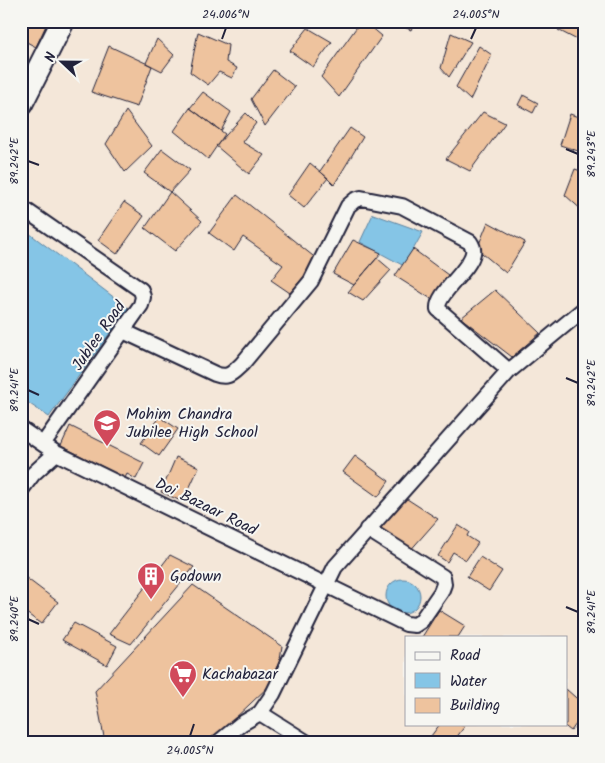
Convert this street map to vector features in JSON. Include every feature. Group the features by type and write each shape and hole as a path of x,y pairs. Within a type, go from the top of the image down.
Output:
{"main road":[{"path":"21,104 63,21"}],"street":[{"path":"123,331 215,374 223,377 228,376 242,364 311,281 348,206 361,198 402,206 470,242 473,254 440,299 437,304 438,309 509,371"},
{"name":"Jublee Road","path":"21,207 141,290 144,297 141,305 43,444"},
{"path":"219,742 241,724 260,712 273,694 335,566 509,371 584,309"},
{"path":"21,429 56,454 33,474 21,490"},
{"name":"Doi Bazaar Road","path":"56,454 406,624 415,625 421,621 441,592 444,584 442,578 367,529"},
{"path":"260,712 306,742"}],"shaded area":[{"path":"21,21 584,21 584,742 21,742"}],"water":[{"path":"373,214 423,232 404,266 360,242"},
{"path":"21,227 128,308 49,417 21,398"},
{"path":"403,579 410,580 415,584 419,589 419,603 415,608 410,612 403,613 396,612 391,608 387,603 386,596 387,589 391,584 396,580"}],"building":[{"path":"21,21 48,21 36,47 21,39"},
{"path":"361,21 364,21 382,36 339,97 321,77"},
{"path":"390,21 415,21 411,30"},
{"path":"563,21 584,21 583,43 558,30"},
{"path":"308,28 332,42 313,67 290,51"},
{"path":"198,32 228,45 226,62 237,68 232,78 219,72 208,85 190,72"},
{"path":"451,33 471,42 449,77 441,68"},
{"path":"157,39 174,55 162,71 146,63"},
{"path":"109,46 152,66 137,107 91,92"},
{"path":"479,46 492,55 470,100 456,87"},
{"path":"273,70 295,87 265,126 251,99"},
{"path":"203,92 231,112 221,131 190,108"},
{"path":"523,95 538,103 533,113 518,105"},
{"path":"190,108 225,134 208,159 174,131"},
{"path":"126,111 152,146 125,172 106,144"},
{"path":"483,112 505,123 470,171 446,159"},
{"path":"246,113 256,123 242,142 264,155 249,174 216,146"},
{"path":"570,114 584,119 584,153 560,145"},
{"path":"350,128 363,137 334,185 320,171"},
{"path":"162,149 190,170 170,192 144,173"},
{"path":"310,163 328,178 304,208 288,195"},
{"path":"575,169 584,172 584,212 565,195"},
{"path":"170,192 202,221 175,251 145,228"},
{"path":"237,195 318,260 290,293 271,280 283,265 243,237 234,251 209,233"},
{"path":"124,202 144,216 117,254 98,240"},
{"path":"488,222 525,242 506,273 477,249"},
{"path":"353,240 381,253 354,285 333,274"},
{"path":"413,249 448,275 433,300 395,276"},
{"path":"377,258 391,270 363,301 348,292"},
{"path":"495,290 540,333 512,357 461,318"},
{"path":"160,417 178,429 159,456 141,443"},
{"path":"70,426 144,463 136,479 127,474 123,482 111,476 113,472 61,446"},
{"path":"355,456 389,481 378,497 343,472"},
{"path":"176,457 199,467 183,502 161,492"},
{"path":"404,497 438,519 408,553 378,531"},
{"path":"458,525 469,532 467,536 478,543 466,560 453,552 447,562 438,556"},
{"name":"Godown","path":"170,555 194,567 131,644 109,634"},
{"path":"480,557 502,571 489,591 467,577"},
{"path":"21,574 58,602 41,624 21,609"},
{"path":"193,585 282,646 280,659 270,685 210,742 105,742 95,691"},
{"path":"439,610 465,626 459,636 423,636"},
{"path":"74,623 117,646 107,665 62,640"},
{"path":"568,691 584,705 584,713 571,731 565,726 568,726"},
{"path":"438,726 465,726 453,742 439,742 431,736"},
{"path":"584,727 584,742 580,742 575,738"}],"place":[{"name":"Mohim Chandra Jubilee High School","path":"107,447"},
{"name":"Godown","path":"151,600"},
{"name":"Kachabazar","path":"183,698"}]}
